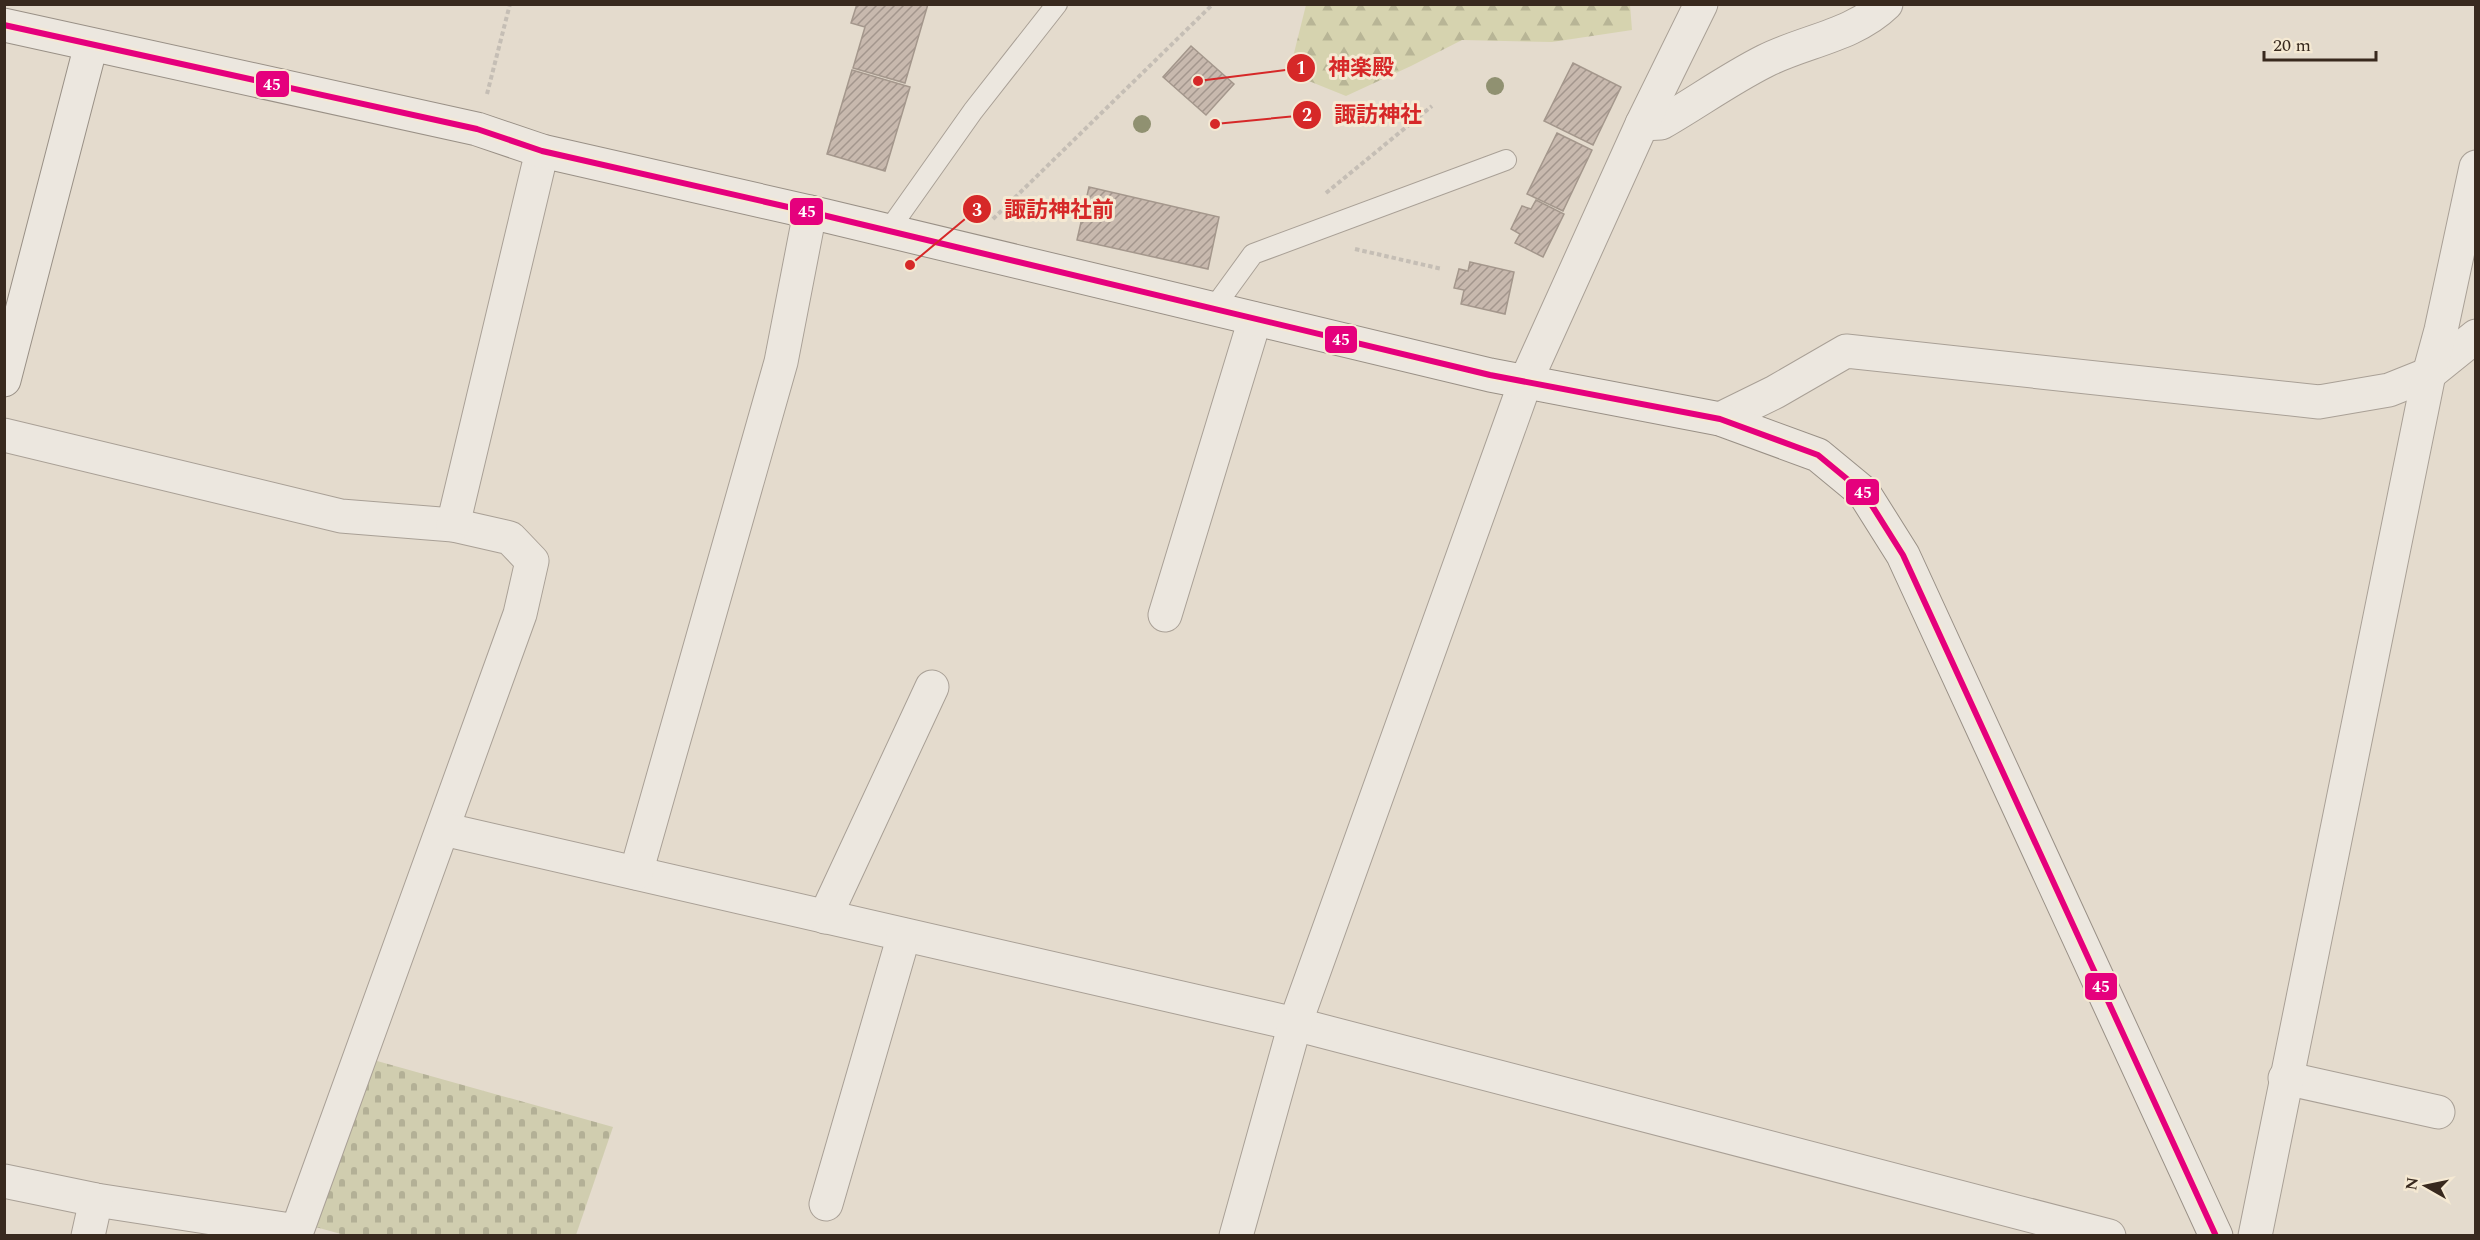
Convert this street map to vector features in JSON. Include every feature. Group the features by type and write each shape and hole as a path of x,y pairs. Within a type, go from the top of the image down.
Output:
{"street":[{"path":"1236,1236 1295,1024 1525,383 1642,124 1701,4"},
{"path":"1642,124 1661,123 1766,60 1832,36 1878,12 1886,4"},
{"path":"4,25 477,129 542,151 810,212 1525,383 1720,419 1818,455 1864,493 1903,555 2216,1236"},
{"path":"4,380 91,45"},
{"path":"453,525 542,151"},
{"path":"2255,1236 2285,1078 2429,374 2441,330 2475,167"},
{"path":"636,873 781,362 810,212"},
{"path":"1165,615 1255,319"},
{"path":"1720,419 1775,392 1845,351 2319,402 2389,390 2429,374 2475,336"},
{"path":"4,435 341,516 453,525 510,538 532,561 520,614 442,829 304,1234 96,1200 4,1181"},
{"path":"825,916 932,687"},
{"path":"442,829 1295,1024 2109,1236"},
{"path":"826,1204 904,935"},
{"path":"2285,1078 2438,1112"},
{"path":"88,1236 96,1200"}],"lane":[{"path":"888,231 973,111 1058,4"},
{"path":"1213,309 1253,254 1506,160"}],"path":[{"path":"477,129 510,4"},
{"path":"963,249 1213,4"},
{"path":"1325,195 1432,106"},
{"path":"1354,249 1442,269"}],"green space":[{"path":"1306,5 1630,5 1632,30 1552,42 1462,40 1346,96 1289,73"},
{"path":"370,1059 613,1127 576,1235 348,1236 312,1226"}],"building":[{"path":"857,4 928,4 905,83 853,68 865,27 851,23"},
{"path":"1191,46 1234,84 1206,115 1163,77"},
{"path":"1573,63 1621,87 1593,145 1544,121"},
{"path":"852,70 910,87 885,171 827,154"},
{"path":"1557,133 1592,150 1563,211 1527,194"},
{"path":"1089,187 1219,217 1208,269 1077,240"},
{"path":"1536,200 1564,214 1543,257 1515,243 1520,234 1511,229 1522,206 1531,209"},
{"path":"1470,262 1514,272 1505,314 1461,304 1464,290 1454,288 1459,269 1468,271"}],"transit line":[{"name":"45","path":"4,25 477,129 542,151 810,212 1490,375 1720,419 1818,455 1864,493 1903,555 2216,1236"}],"place":[{"name":"神楽殿","path":"1198,81"},
{"name":"諏訪神社","path":"1215,124"},
{"name":"諏訪神社前","path":"910,265"}]}
